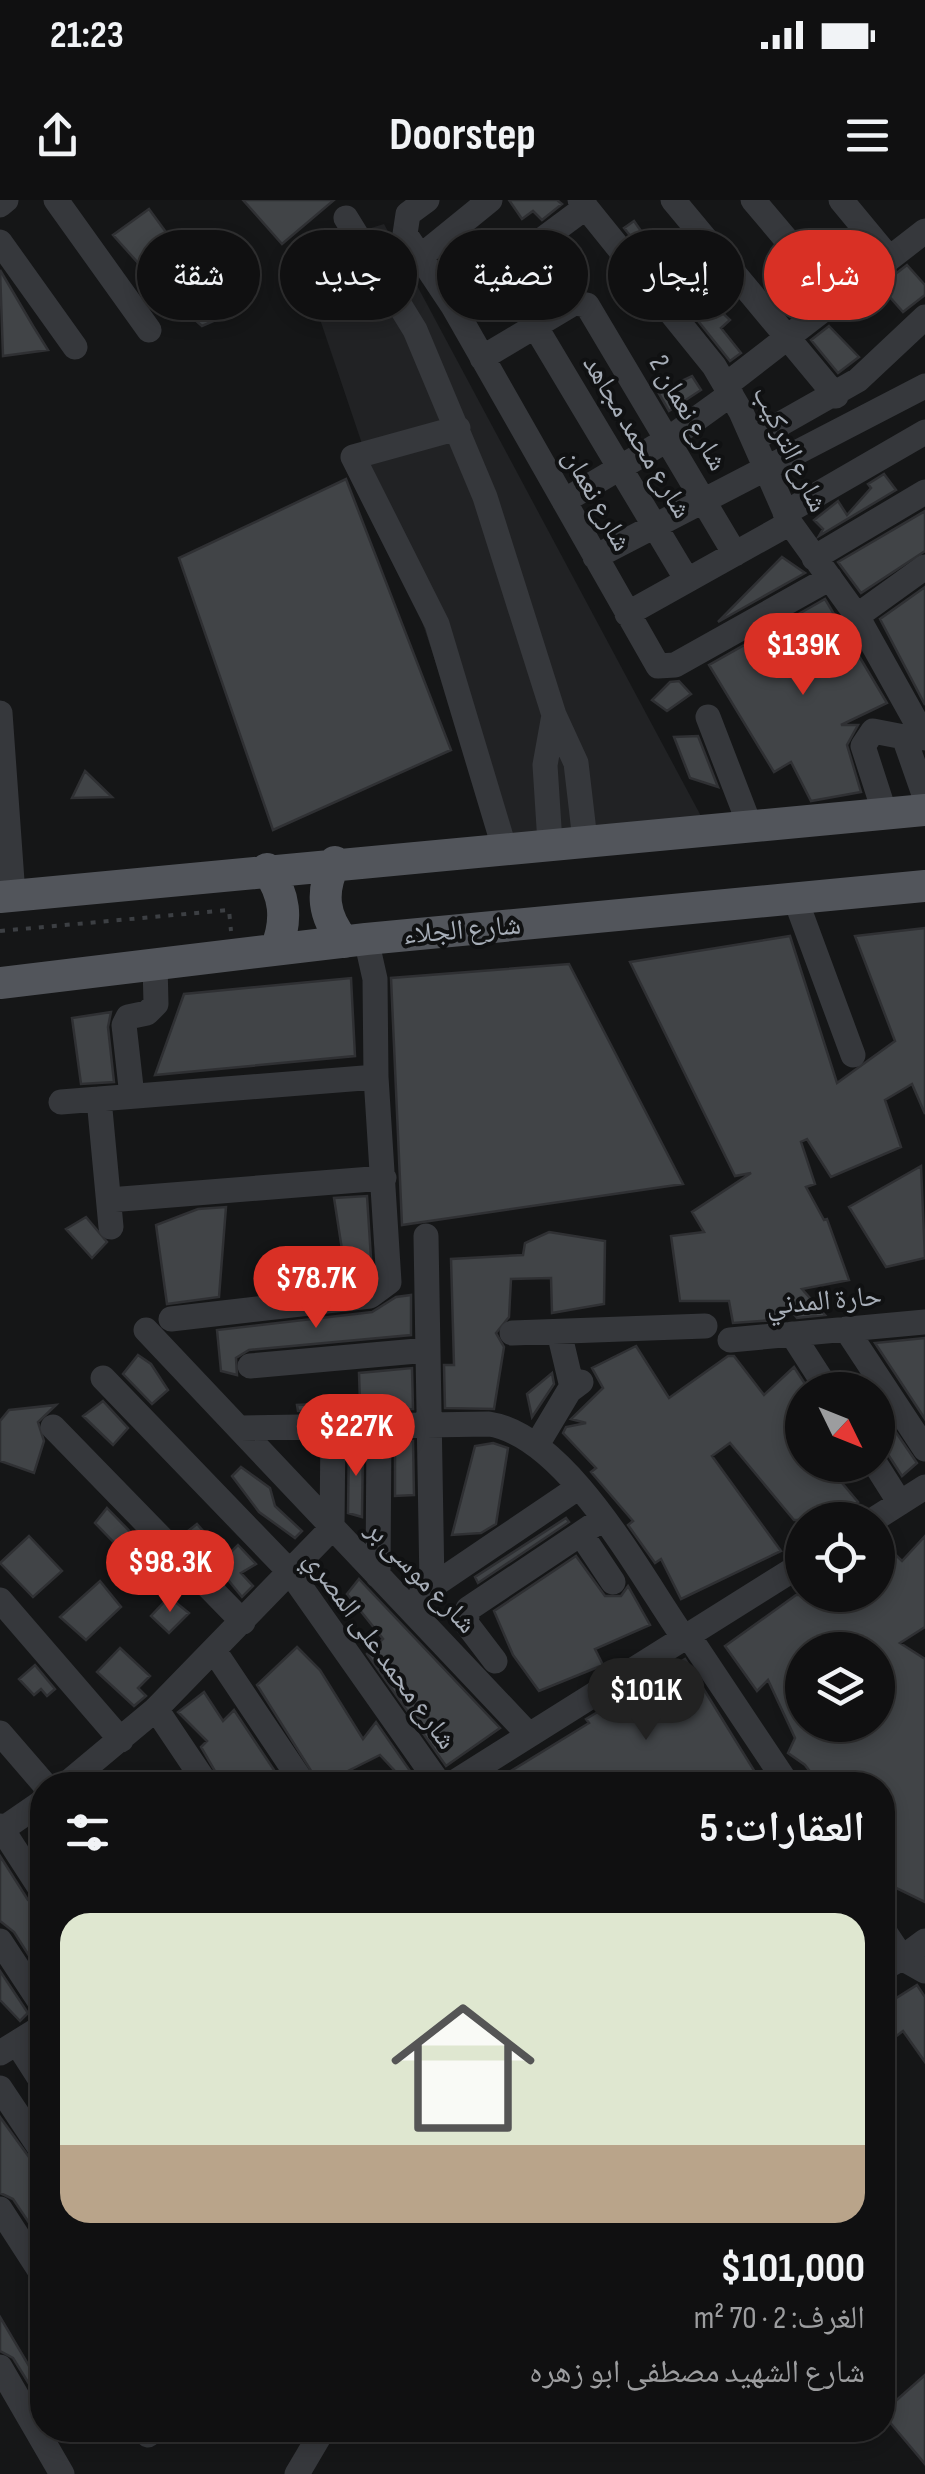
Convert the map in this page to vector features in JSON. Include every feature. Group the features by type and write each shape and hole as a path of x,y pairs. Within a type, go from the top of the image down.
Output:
{"main road":[{"path":"6,896 267,868 925,810"},
{"path":"335,862 324,895 333,928 355,941"},
{"path":"267,868 276,882 285,916 276,950"},
{"name":"شارع الجلاء","path":"0,983 355,941 923,889"}],"street":[{"path":"56,200 149,330"},
{"name":"شارع نعمان","path":"426,200 408,214 405,234 437,282"},
{"path":"420,257 490,200"},
{"path":"673,200 836,396"},
{"path":"754,200 780,230"},
{"path":"841,200 866,230"},
{"path":"550,230 583,204"},
{"name":"شارع التركيب","path":"583,204 701,348 729,390 788,518 858,616 925,735"},
{"path":"346,218 415,330 486,496 554,715 576,763 586,840"},
{"path":"895,254 925,231"},
{"path":"0,242 76,347"},
{"name":"شارع نعمان 2","path":"482,358 574,304 587,304 670,438 735,554"},
{"name":"شارع نعمان","path":"461,320 652,660 667,668 830,578"},
{"path":"564,501 670,438 805,320"},
{"name":"شارع محمد مجاهد","path":"535,326 687,580"},
{"path":"754,439 836,396 921,329"},
{"path":"595,557 920,389 885,358"},
{"path":"458,428 353,457 437,624 504,847"},
{"path":"627,614 735,554 925,432"},
{"path":"814,558 925,492"},
{"path":"858,616 925,566"},
{"path":"0,713 6,896"},
{"path":"550,843 545,765 554,715"},
{"path":"708,717 750,826"},
{"path":"885,814 863,746 873,731 904,737 925,797"},
{"path":"795,898 854,1055"},
{"path":"171,1320 378,1294 391,1274 376,1077 375,979 355,941"},
{"path":"132,1096 124,1025 128,1016 147,1013 156,1004 154,964"},
{"path":"61,1102 376,1077"},
{"path":"100,1099 111,1227"},
{"path":"109,1200 384,1178"},
{"path":"426,1236 432,1586"},
{"name":"حارة المدني","path":"730,1340 925,1322"},
{"path":"512,1333 706,1326"},
{"path":"846,1329 925,1449"},
{"name":"شارع موسى بر","path":"146,1330 530,1735"},
{"path":"538,1443 576,1385 559,1332"},
{"path":"792,1334 816,1372"},
{"path":"250,1366 428,1350"},
{"name":"شارع محمد على المصري","path":"103,1378 290,1572 431,1772"},
{"path":"378,1576 379,1426"},
{"path":"54,1427 243,1622"},
{"path":"79,1772 156,1710 332,1528 333,1427"},
{"path":"241,1428 507,1427 538,1443 578,1488 613,1582"},
{"path":"887,1482 900,1503"},
{"path":"895,1506 925,1487"},
{"path":"406,1604 578,1488"},
{"path":"591,1527 686,1637 779,1772"},
{"path":"495,1661 466,1623 468,1609 591,1527"},
{"path":"471,1772 785,1575"},
{"path":"0,1600 121,1740"},
{"path":"215,1652 295,1772"},
{"path":"156,1710 198,1772"},
{"path":"0,1733 48,1772"},
{"path":"30,1810 1,1829 30,1873"},
{"path":"895,1961 925,1941"},
{"path":"0,1942 30,1987"},
{"path":"895,1964 925,1971"},
{"path":"30,2034 5,2049 30,2071"},
{"path":"0,2088 30,2133"},
{"path":"0,2209 30,2255"},
{"path":"0,2367 30,2419"},
{"path":"43,2442 62,2474"},
{"path":"297,2474 316,2442"}],"path":[{"path":"0,931 229,910 232,954"}],"shaded area":[{"path":"384,224 387,230 365,230"},
{"path":"417,286 709,831 499,850 320,320 417,320"}],"building":[{"path":"243,200 334,200 299,230 280,230 280,242"},
{"path":"509,200 557,200 562,204 542,220 533,211 522,219"},
{"path":"149,209 164,230 137,230 137,262 113,235"},
{"path":"634,221 640,230 626,230"},
{"path":"907,265 925,285 925,295 903,312 895,303 895,274"},
{"path":"0,270 33,326 48,350 3,356"},
{"path":"697,320 730,320 721,328 741,353 730,361"},
{"path":"829,326 859,357 838,373 811,340"},
{"path":"692,376 701,390 669,411 658,392"},
{"path":"884,474 896,490 819,536 823,529 814,520 838,501 847,515 871,488 868,484"},
{"path":"346,479 451,750 273,830 179,558"},
{"path":"925,511 925,551 861,593 838,562"},
{"path":"782,557 805,573 718,622"},
{"path":"925,587 925,705 880,619"},
{"path":"825,599 887,703 841,725 858,725 847,745 861,792 811,801 791,762 774,772 709,665"},
{"path":"679,681 691,694 667,711 652,700 670,682"},
{"path":"698,736 718,787 690,778 674,737"},
{"path":"85,771 112,797 72,798"},
{"path":"925,928 925,1114 912,1084 885,1100 901,1147 831,1177 807,1139 801,1142 815,1184 806,1187 824,1220 827,1219 849,1280 802,1289 825,1315 797,1318 789,1308 774,1320 733,1323 729,1301 680,1301 671,1236 704,1232 692,1212 751,1173 735,1176 630,962 790,936 837,1083 895,1041 855,936"},
{"path":"569,964 683,1184 402,1225 391,978"},
{"path":"351,978 355,1056 155,1075 184,994"},
{"path":"111,1012 108,1027 114,1082 81,1084 72,1018"},
{"path":"921,1166 925,1258 886,1267 849,1207"},
{"path":"367,1196 372,1274 347,1282 334,1198"},
{"path":"226,1207 219,1297 167,1304 156,1225 198,1209"},
{"path":"86,1217 107,1242 92,1258 66,1229"},
{"path":"549,1232 605,1241 604,1304 552,1313 551,1278 511,1279 509,1317 496,1333 504,1347 494,1409 445,1408 444,1365 454,1365 451,1259 523,1255 525,1243"},
{"path":"411,1295 411,1335 249,1350 236,1358 237,1375 221,1371 217,1330 372,1312 396,1297"},
{"path":"925,1338 925,1419 895,1372 875,1343"},
{"path":"636,1346 669,1398 728,1356 734,1356 764,1395 785,1375 785,1482 841,1482 858,1502 785,1502 785,1509 730,1443 712,1456 781,1551 681,1599 661,1559 655,1563 628,1525 633,1521 591,1472 596,1468 563,1433 566,1427 586,1423 571,1419 603,1388 592,1368"},
{"path":"138,1355 151,1364 168,1390 152,1404 123,1374"},
{"path":"412,1368 413,1409 298,1411 297,1405 360,1402 359,1373"},
{"path":"552,1373 554,1384 532,1417 527,1394"},
{"path":"103,1401 128,1428 113,1445 83,1416"},
{"path":"56,1405 38,1422 44,1441 34,1473 0,1461 0,1421 9,1410"},
{"path":"895,1431 917,1463 902,1476 895,1465"},
{"path":"413,1441 414,1495 395,1496 395,1442"},
{"path":"349,1442 363,1442 362,1517 348,1513"},
{"path":"493,1443 508,1448 496,1524 481,1533 452,1535 475,1446"},
{"path":"241,1467 270,1488 275,1506 302,1531 295,1538 259,1512 232,1476"},
{"path":"107,1508 145,1547 129,1558 95,1523"},
{"path":"566,1518 569,1522 478,1583 475,1577"},
{"path":"197,1524 226,1557 238,1545 256,1564 241,1573 253,1586 242,1597 188,1531"},
{"path":"29,1536 62,1571 33,1597 0,1563"},
{"path":"925,1536 925,1627 900,1643 925,1659 925,1902 895,1887 895,1772 810,1772 788,1753 793,1742 895,1742 895,1632 785,1632 785,1717 768,1680 757,1691 725,1646 785,1603 785,1612 895,1612 895,1554 902,1561"},
{"path":"576,1556 605,1596 621,1596 628,1586 650,1625 595,1649 603,1665 539,1691 513,1655 494,1611"},
{"path":"359,1579 500,1728 446,1766 367,1654 383,1639 347,1594"},
{"path":"100,1581 121,1607 86,1640 60,1617"},
{"path":"169,1597 189,1613 169,1633 151,1616"},
{"path":"297,1647 320,1670 363,1739 376,1722 411,1772 396,1772 380,1755 346,1772 312,1772 257,1685"},
{"path":"120,1648 150,1676 138,1688 146,1696 134,1706 97,1672"},
{"path":"685,1659 755,1772 509,1772 589,1723 586,1719"},
{"path":"35,1665 55,1689 47,1696 41,1689 34,1695 19,1679"},
{"path":"204,1692 223,1721 234,1710 275,1772 215,1772 201,1747 207,1741 178,1712"},
{"path":"0,1856 30,1901 30,1957 14,1932 0,1921"},
{"path":"0,1971 28,2013 20,2021 0,2000"},
{"path":"917,1985 925,1997 925,2062 903,2031 895,2037 895,1999"},
{"path":"0,2117 30,2158 30,2224 13,2199 0,2193"},
{"path":"0,2317 30,2368 30,2385 13,2358 0,2351"},
{"path":"925,2375 925,2464 895,2428 895,2402"}]}
